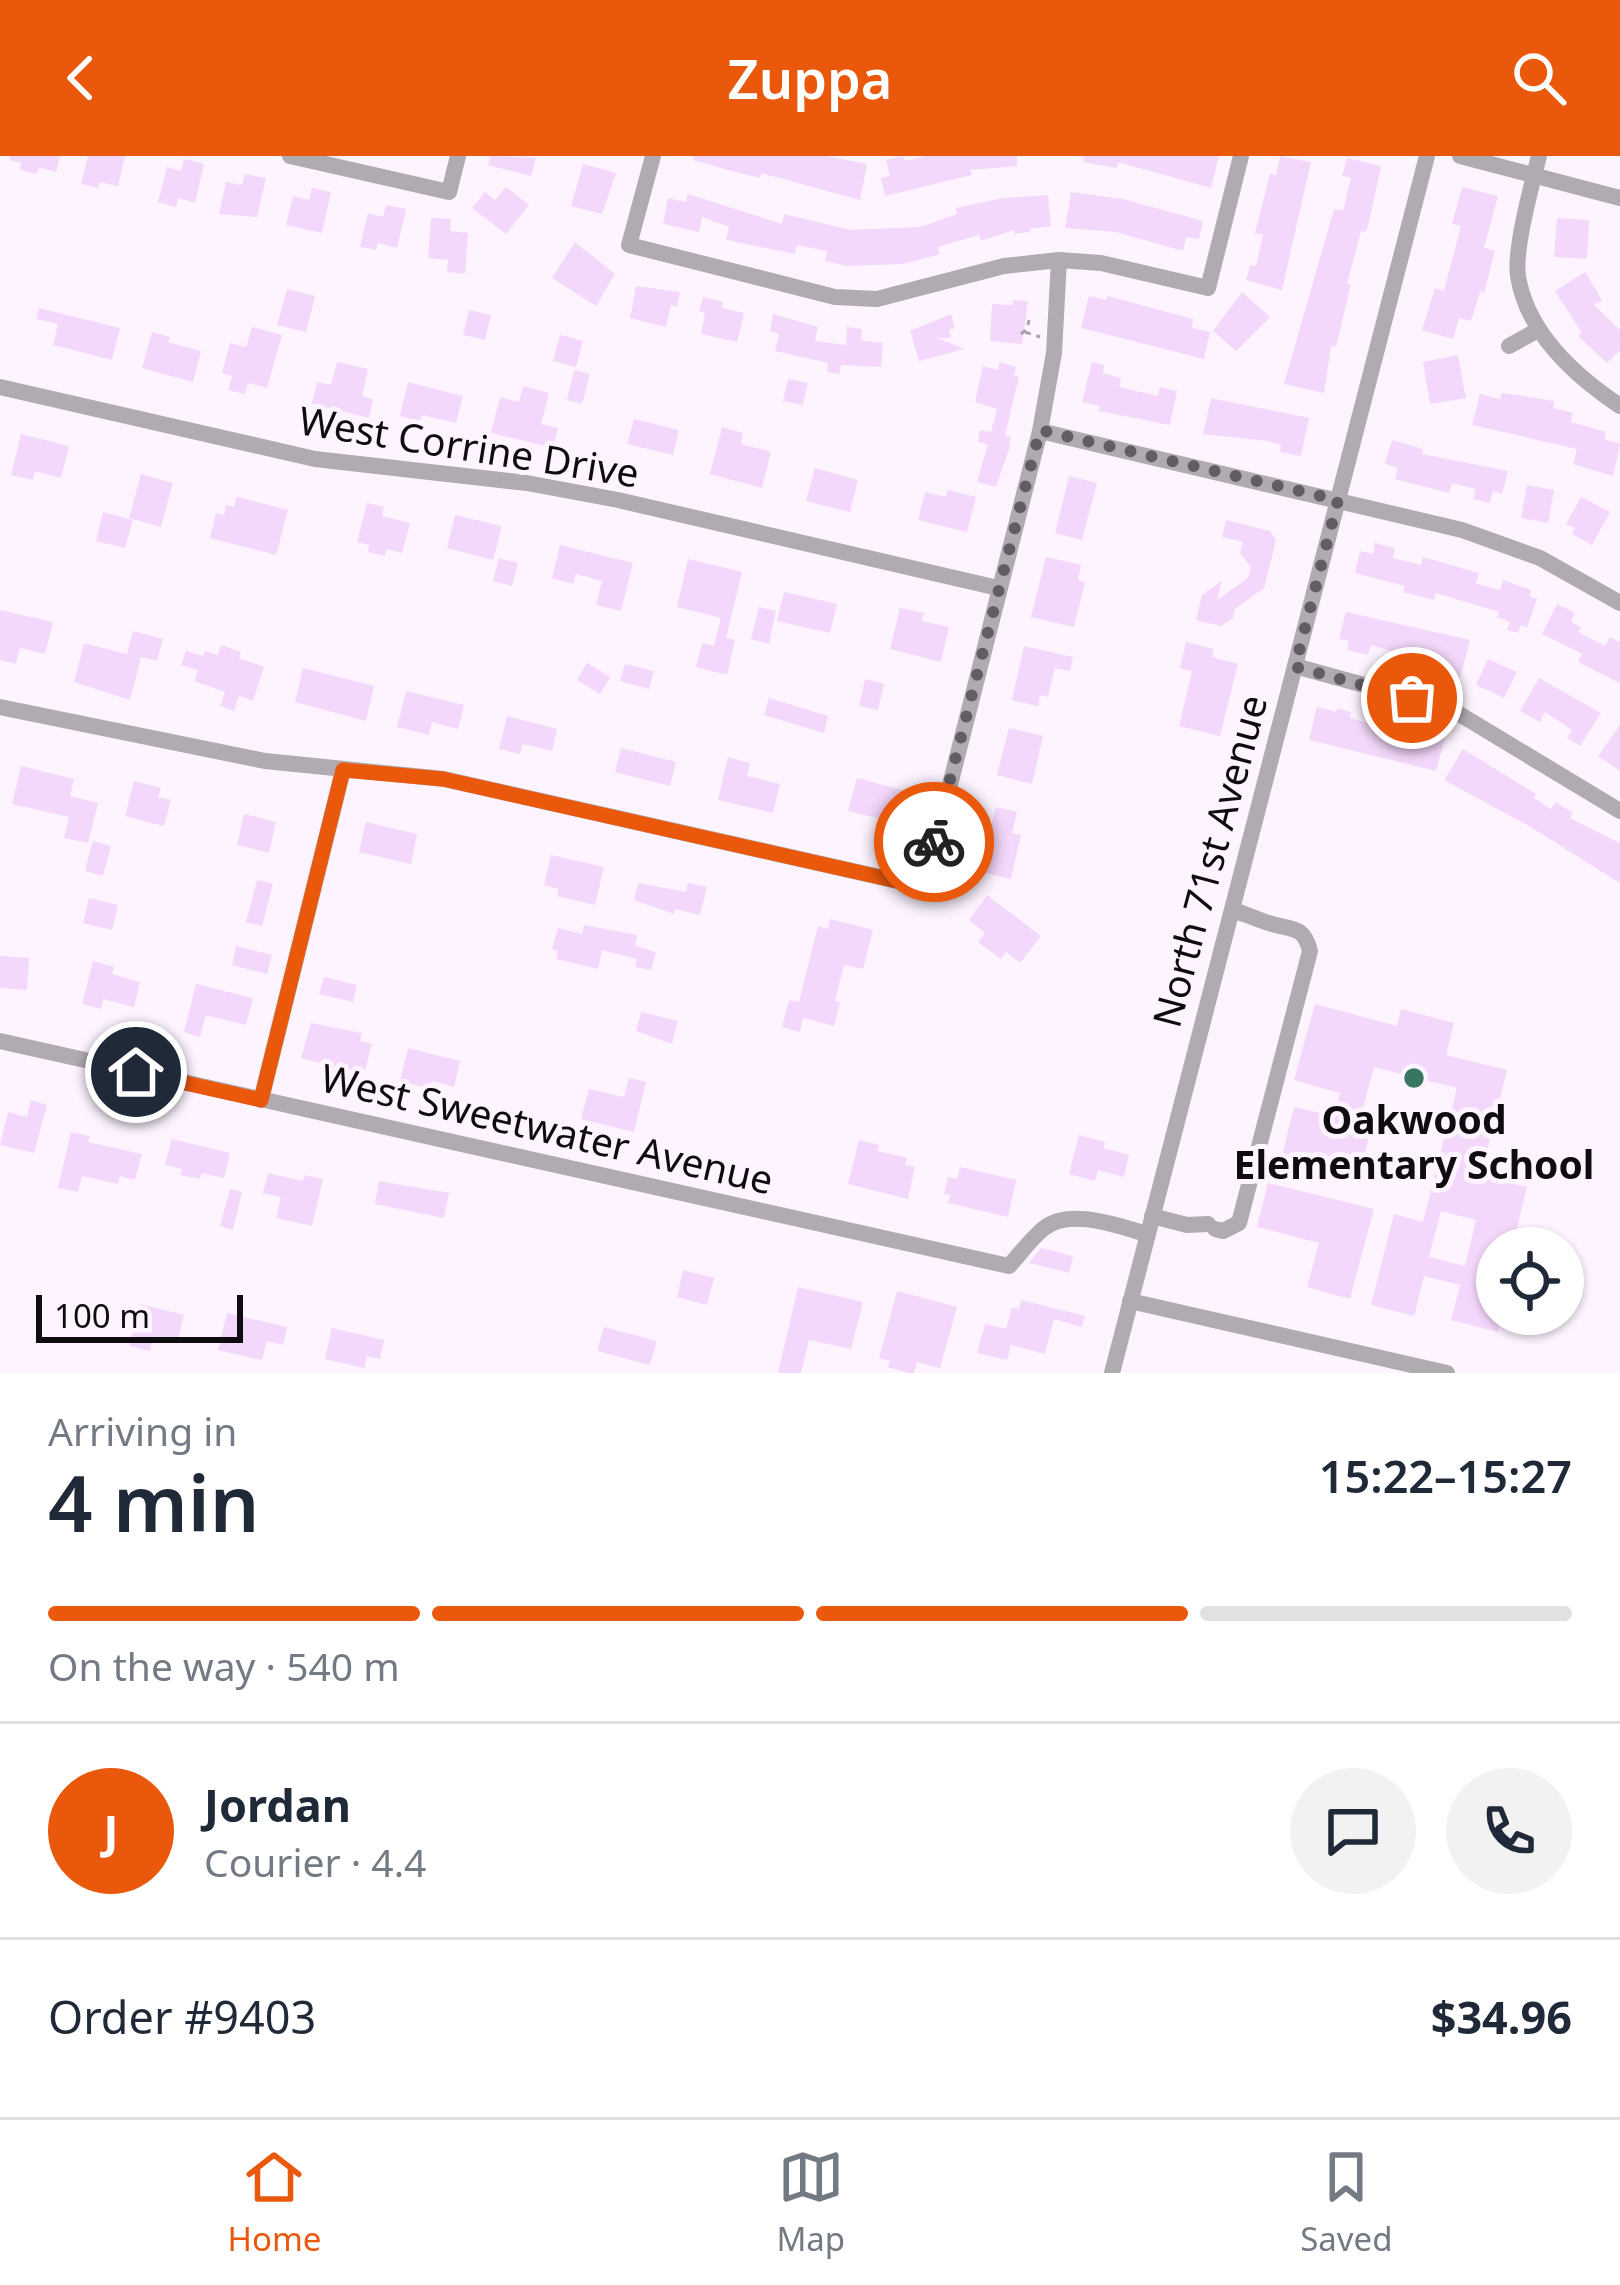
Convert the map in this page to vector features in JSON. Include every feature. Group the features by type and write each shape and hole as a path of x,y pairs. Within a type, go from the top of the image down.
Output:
{"street":[{"path":"290,156 449,192 458,156"},
{"path":"652,156 629,245 836,297 878,299 1004,266 1059,260 1101,262 1208,288 1241,156"},
{"name":"North 71st Avenue","path":"1112,1373 1427,156"},
{"path":"1460,156 1537,165 1620,198"},
{"path":"1537,165 1518,275 1538,330 1586,383 1620,406"},
{"path":"0,707 241,757 443,779 924,887 1040,430 1054,353 1059,260"},
{"path":"1509,346 1538,330"},
{"name":"West Corrine Drive","path":"0,387 315,459 527,483 618,500 998,589"},
{"path":"1040,430 1504,543 1565,570 1620,603"},
{"path":"1295,667 1451,709 1620,811"},
{"path":"261,1100 343,770"},
{"path":"1150,1225 1223,1231 1239,1223 1310,951 1292,925 1232,910"},
{"name":"West Sweetwater Avenue","path":"0,1041 1009,1266 1044,1228 1059,1220 1150,1225"},
{"path":"1130,1301 1447,1373"}],"path":[{"path":"1021,334 1029,320"}],"building":[{"path":"10,156 60,156 56,172 39,167 37,174 20,170 21,163"},
{"path":"88,156 125,156 118,186 81,184"},
{"path":"490,156 536,158 531,176 488,165"},
{"path":"694,156 826,156 867,164 860,200 761,173 760,178 724,169 693,160"},
{"path":"903,156 905,161 926,156 1017,156 1017,166 970,170 972,175 885,196 881,178 890,176 886,160"},
{"path":"1084,156 1219,156 1211,188 1118,162 1117,168 1083,162"},
{"path":"1280,156 1311,162 1282,290 1246,280 1250,265 1256,266 1263,235 1255,233 1270,174 1276,175"},
{"path":"1347,158 1381,166 1366,232 1361,231 1347,284 1351,284 1336,347 1331,346 1324,393 1284,384 1334,209 1343,211 1351,178 1342,176"},
{"path":"184,159 204,164 195,203 178,198 176,207 158,202 167,167 181,171"},
{"path":"583,164 616,173 602,214 571,206"},
{"path":"245,174 266,178 257,217 219,214 226,182 242,185"},
{"path":"506,187 529,205 506,234 472,208 485,192 495,200"},
{"path":"1462,187 1498,196 1484,248 1495,251 1471,321 1459,318 1453,339 1422,330 1435,288 1444,291 1461,226 1452,224"},
{"path":"312,188 331,192 322,233 286,225 293,196 309,200"},
{"path":"1071,192 1123,199 1203,221 1199,239 1186,237 1183,251 1116,232 1065,228"},
{"path":"688,194 782,224 784,214 850,230 920,227 957,214 956,208 1048,195 1051,226 1015,234 1014,230 981,241 979,235 938,247 940,254 903,264 847,266 825,261 827,251 797,245 795,254 726,240 729,227 702,217 699,232 663,224 668,198 686,202"},
{"path":"386,205 406,209 397,248 378,243 376,250 360,247 368,213 383,217"},
{"path":"431,218 451,219 450,231 468,233 465,274 447,272 448,260 428,258"},
{"path":"1557,218 1589,220 1587,259 1554,257"},
{"path":"575,242 615,274 596,306 552,278"},
{"path":"1585,272 1602,300 1594,305 1620,330 1620,350 1607,363 1578,336 1582,333 1555,291"},
{"path":"636,286 680,292 666,327 630,318"},
{"path":"287,289 315,296 306,332 277,325"},
{"path":"1242,292 1270,317 1236,351 1213,331"},
{"path":"1089,296 1106,300 1107,296 1193,319 1192,328 1210,332 1204,359 1081,328"},
{"path":"703,297 744,313 737,342 701,334"},
{"path":"1013,300 1028,301 1022,344 990,341 992,304 1013,305"},
{"path":"39,308 120,328 112,360 53,345 58,324 36,319"},
{"path":"469,310 491,315 485,340 463,335"},
{"path":"773,314 818,327 815,341 846,345 847,327 862,329 861,340 883,343 881,367 841,365 840,374 827,372 828,363 775,351 779,334 770,331"},
{"path":"951,314 955,328 949,330 951,338 937,338 965,349 919,361 910,331"},
{"path":"252,327 282,335 267,388 248,383 245,394 228,390 232,376 222,373 230,343 246,347"},
{"path":"152,332 201,351 193,382 142,368"},
{"path":"560,335 583,341 576,367 553,361"},
{"path":"1458,355 1466,398 1430,404 1423,362"},
{"path":"337,362 368,369 362,396 373,399 369,418 312,404 317,382 331,385"},
{"path":"1000,362 1016,367 1014,375 1019,377 1005,435 1011,437 1009,449 996,487 977,482 988,444 978,442 980,430 991,432 997,409 975,402 983,366 998,370"},
{"path":"1092,362 1104,365 1103,373 1121,378 1119,387 1158,396 1160,387 1177,391 1170,425 1099,411 1100,406 1082,402"},
{"path":"574,370 590,374 582,404 567,400"},
{"path":"788,379 808,383 803,405 783,401"},
{"path":"408,382 463,396 456,423 422,415 420,421 400,416"},
{"path":"523,386 549,393 541,424 558,428 553,448 491,433 500,397 519,402"},
{"path":"1502,393 1555,401 1553,408 1573,413 1571,422 1606,432 1604,439 1620,444 1613,476 1573,464 1577,449 1472,425 1480,394 1500,399"},
{"path":"1211,398 1309,418 1301,456 1280,452 1281,445 1268,441 1203,434"},
{"path":"634,419 679,430 673,455 627,444"},
{"path":"722,427 743,433 741,444 771,452 762,488 710,474"},
{"path":"21,434 69,446 61,478 35,471 33,480 11,475"},
{"path":"1392,440 1423,449 1422,454 1508,471 1502,494 1493,491 1490,503 1473,499 1476,489 1452,483 1449,493 1395,479 1398,468 1385,464"},
{"path":"815,468 858,480 850,512 806,501"},
{"path":"141,474 173,483 161,527 129,518"},
{"path":"1069,476 1097,483 1082,540 1055,533"},
{"path":"1527,485 1554,490 1548,523 1521,518"},
{"path":"948,490 976,497 967,532 918,520 925,492 946,497"},
{"path":"237,497 288,510 276,555 210,538 216,513 224,515 226,505 234,507"},
{"path":"1581,497 1610,512 1592,545 1572,534 1575,528 1566,524"},
{"path":"367,503 384,507 382,516 410,523 402,553 368,552 369,545 357,542"},
{"path":"103,512 133,520 125,548 96,541"},
{"path":"455,515 502,526 493,560 447,548"},
{"path":"1226,520 1270,531 1276,540 1264,588 1221,626 1196,620 1202,595 1222,581 1217,600 1248,578 1251,567 1240,553 1243,542 1222,537"},
{"path":"1375,543 1395,548 1393,558 1421,565 1423,557 1479,573 1476,584 1500,590 1503,580 1531,590 1529,596 1537,599 1527,628 1521,625 1518,633 1507,630 1510,622 1497,617 1499,612 1436,593 1434,600 1403,592 1405,586 1355,573 1360,551 1373,554"},
{"path":"560,545 633,563 621,611 596,605 602,581 576,574 573,584 552,578"},
{"path":"1046,557 1081,565 1078,580 1085,582 1074,627 1031,617"},
{"path":"499,558 518,563 512,586 493,581"},
{"path":"688,559 742,572 726,638 735,640 727,675 696,667 702,643 714,646 721,618 677,607"},
{"path":"784,592 837,604 830,633 777,621"},
{"path":"1557,604 1575,613 1571,622 1581,627 1578,632 1605,646 1610,637 1620,642 1620,683 1578,662 1582,654 1542,634"},
{"path":"759,607 776,611 769,644 751,639"},
{"path":"900,608 924,613 922,621 949,627 941,662 890,649"},
{"path":"0,610 53,622 45,654 20,648 16,664 0,660"},
{"path":"1346,612 1470,640 1460,678 1440,673 1443,664 1416,657 1414,666 1395,661 1398,653 1371,645 1368,655 1347,650 1349,641 1339,639"},
{"path":"133,631 163,639 157,661 141,657 130,700 74,682 84,643 127,654"},
{"path":"1186,642 1214,649 1212,657 1238,664 1220,736 1179,726 1192,671 1180,668"},
{"path":"221,645 264,667 253,701 239,696 234,711 220,706 225,692 194,681 198,670 181,665 186,651 218,655"},
{"path":"1024,646 1073,657 1070,671 1055,668 1048,697 1040,695 1038,706 1012,700"},
{"path":"1488,659 1517,672 1504,698 1476,685"},
{"path":"587,663 610,677 600,694 577,680"},
{"path":"625,664 654,671 649,689 620,681"},
{"path":"303,668 374,686 366,721 295,702"},
{"path":"1539,678 1601,713 1580,746 1567,738 1572,730 1545,712 1540,722 1520,711"},
{"path":"865,679 884,684 878,710 859,706"},
{"path":"406,691 464,705 458,729 432,722 429,735 397,727"},
{"path":"769,698 828,716 824,733 764,715"},
{"path":"1317,707 1351,712 1350,718 1385,728 1387,722 1402,726 1400,731 1445,738 1436,771 1309,740"},
{"path":"507,716 557,729 552,751 523,744 520,754 499,749"},
{"path":"1620,725 1620,771 1598,756"},
{"path":"1009,728 1043,736 1032,784 997,775"},
{"path":"621,748 676,762 670,786 615,772"},
{"path":"1463,749 1536,794 1534,798 1551,809 1556,802 1573,813 1570,818 1620,843 1620,883 1444,780"},
{"path":"728,757 750,763 747,776 780,784 773,813 718,800"},
{"path":"21,766 74,779 70,796 98,803 88,843 64,838 69,817 12,804"},
{"path":"857,778 910,792 902,824 848,811"},
{"path":"134,781 161,788 158,797 171,800 164,826 125,816"},
{"path":"996,807 1017,812 1012,833 1021,835 1011,879 981,872 985,853 973,850 979,825 991,828"},
{"path":"244,814 276,822 269,853 237,845"},
{"path":"366,822 417,834 411,864 359,852"},
{"path":"93,841 111,846 103,876 85,871"},
{"path":"551,855 604,867 595,905 557,896 559,889 544,885"},
{"path":"257,880 273,884 262,926 246,922"},
{"path":"638,883 686,892 688,883 707,887 700,915 675,909 674,914 634,900"},
{"path":"987,895 1041,936 1020,963 1006,952 1001,959 978,942 985,933 969,920"},
{"path":"89,898 118,905 112,930 83,923"},
{"path":"830,919 873,930 863,969 844,965 834,1026 803,1018 800,1032 782,1027 789,1000 799,1002 818,926 828,929"},
{"path":"584,925 637,935 635,946 656,952 651,970 635,967 637,959 602,950 598,969 556,959 558,951 552,949 558,928 582,934"},
{"path":"236,946 272,955 267,974 232,965"},
{"path":"0,956 29,958 27,990 0,988"},
{"path":"93,961 114,967 112,974 140,982 134,1007 103,999 101,1009 82,1004"},
{"path":"324,977 357,985 353,1002 319,994"},
{"path":"196,984 253,998 246,1025 206,1015 200,1037 184,1032"},
{"path":"1315,1004 1397,1026 1401,1009 1454,1023 1446,1055 1507,1070 1481,1176 1527,1187 1517,1227 1476,1227 1476,1326 1451,1320 1460,1285 1424,1276 1414,1316 1371,1305 1394,1214 1423,1222 1457,1088 1374,1067 1359,1123 1372,1126 1358,1180 1281,1160 1294,1107 1334,1116 1340,1093 1294,1080","holes":["1441,1211 1476,1220 1465,1266 1429,1257"]},
{"path":"641,1012 678,1021 672,1044 636,1031"},
{"path":"311,1023 362,1033 360,1041 372,1044 364,1074 301,1058"},
{"path":"408,1048 460,1061 454,1087 432,1081 431,1089 400,1081"},
{"path":"629,1078 646,1082 634,1132 581,1119 589,1089 624,1097"},
{"path":"31,1100 47,1105 34,1153 0,1145 8,1112 27,1117"},
{"path":"71,1132 90,1136 88,1142 142,1154 135,1180 120,1176 118,1184 82,1176 78,1192 58,1188"},
{"path":"1079,1135 1129,1155 1124,1177 1098,1170 1095,1181 1069,1174"},
{"path":"172,1139 230,1153 224,1178 180,1175 182,1169 165,1165"},
{"path":"859,1140 879,1145 878,1151 907,1158 905,1165 915,1167 908,1199 848,1184"},
{"path":"960,1167 1016,1180 1008,1217 948,1203 950,1195 944,1194 948,1177 957,1179"},
{"path":"268,1173 303,1181 304,1175 323,1179 312,1226 276,1218 281,1197 263,1193"},
{"path":"379,1181 449,1193 444,1218 375,1204"},
{"path":"1268,1183 1374,1209 1350,1299 1307,1287 1319,1243 1257,1227"},
{"path":"230,1189 242,1192 233,1230 220,1226"},
{"path":"1041,1248 1073,1256 1069,1273 1029,1263"},
{"path":"683,1270 714,1278 707,1305 677,1297"},
{"path":"798,1287 863,1302 851,1349 809,1340 801,1373 778,1373"},
{"path":"897,1291 957,1307 940,1368 917,1362 914,1373 908,1373 888,1367 890,1361 879,1358"},
{"path":"1021,1300 1085,1316 1082,1327 1054,1319 1045,1354 1011,1345 1007,1360 977,1353 985,1324 1006,1329 1012,1308 1019,1309"},
{"path":"140,1304 184,1315 177,1343 153,1337 150,1351 129,1346"},
{"path":"227,1313 287,1327 283,1345 267,1341 262,1360 218,1350"},
{"path":"604,1327 657,1341 650,1365 597,1351"},
{"path":"332,1328 384,1340 380,1359 367,1356 364,1368 325,1359"}],"way so far":[{"path":"934,842 1040,430 1338,500 1295,667 1412,698"}],"place":[{"name":"Oakwood Elementary School","path":"1414,1078"}],"route":[{"path":"136,1072 261,1100 343,770 443,779 924,887 934,842"}]}
